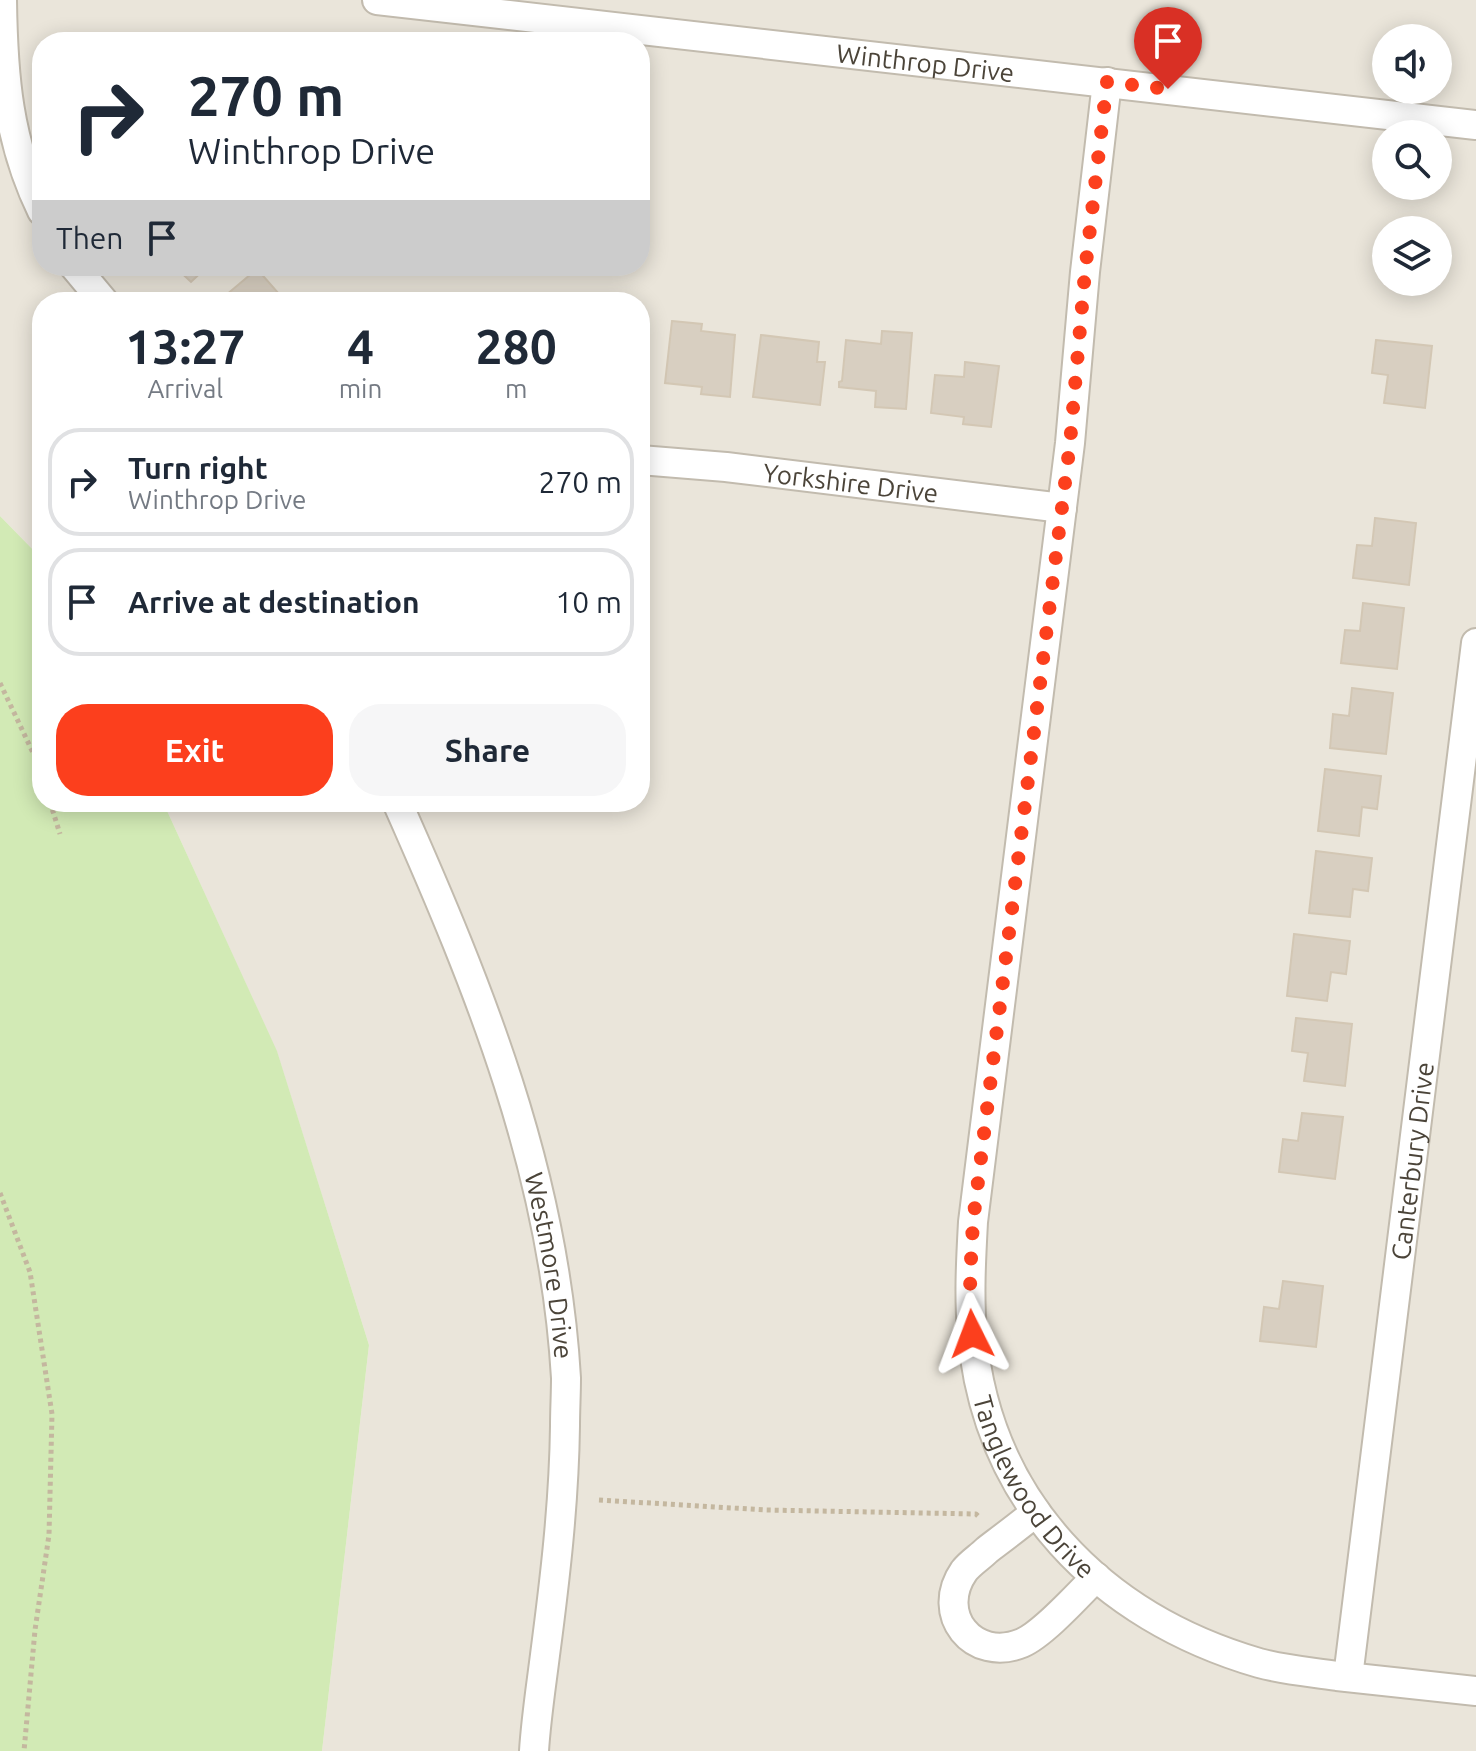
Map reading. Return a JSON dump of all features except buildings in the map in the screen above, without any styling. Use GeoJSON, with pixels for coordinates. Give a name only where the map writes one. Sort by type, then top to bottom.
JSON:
{"type":"FeatureCollection","features":[{"type":"Feature","properties":{"kind":"street"},"geometry":{"type":"LineString","coordinates":[[2,0],[8,98],[16,143],[32,188]]}},
{"type":"Feature","properties":{"kind":"street","name":"Winthrop Drive"},"geometry":{"type":"LineString","coordinates":[[377,0],[1476,125]]}},
{"type":"Feature","properties":{"kind":"street","name":"Tanglewood Drive"},"geometry":{"type":"LineString","coordinates":[[1107,82],[1085,272],[1070,443],[973,1222],[970,1279],[972,1334],[985,1402],[1004,1454],[1036,1512],[1064,1547],[1096,1577],[1153,1619],[1203,1644],[1262,1664],[1476,1691]]}},
{"type":"Feature","properties":{"kind":"street"},"geometry":{"type":"LineString","coordinates":[[82,276],[96,292]]}},
{"type":"Feature","properties":{"kind":"street","name":"Yorkshire Drive"},"geometry":{"type":"LineString","coordinates":[[650,461],[726,467],[1062,508]]}},
{"type":"Feature","properties":{"kind":"street","name":"Canterbury Drive"},"geometry":{"type":"LineString","coordinates":[[1348,1677],[1476,643]]}},
{"type":"Feature","properties":{"kind":"street","name":"Westmore Drive"},"geometry":{"type":"LineString","coordinates":[[401,812],[473,980],[507,1075],[540,1195],[557,1294],[566,1380],[565,1462],[557,1561],[534,1751]]}},
{"type":"Feature","properties":{"kind":"street"},"geometry":{"type":"LineString","coordinates":[[1036,1512],[967,1567],[958,1581],[953,1608],[965,1634],[979,1644],[995,1648],[1024,1642],[1036,1635],[1096,1577]]}},
{"type":"Feature","properties":{"kind":"path"},"geometry":{"type":"LineString","coordinates":[[0,683],[32,751]]}},
{"type":"Feature","properties":{"kind":"path"},"geometry":{"type":"LineString","coordinates":[[53,812],[60,834]]}},
{"type":"Feature","properties":{"kind":"path"},"geometry":{"type":"LineString","coordinates":[[0,1193],[30,1272],[52,1414],[49,1535],[35,1630],[24,1751]]}},
{"type":"Feature","properties":{"kind":"path"},"geometry":{"type":"LineString","coordinates":[[599,1500],[766,1510],[978,1516]]}},
{"type":"Feature","properties":{"kind":"shaded area"},"geometry":{"type":"Polygon","coordinates":[[[0,0],[1476,0],[1476,1751],[322,1751],[369,1345],[277,1052],[168,812],[650,812],[650,292],[32,292],[32,549],[0,516],[0,0]]]}},
{"type":"Feature","properties":{"kind":"green space"},"geometry":{"type":"Polygon","coordinates":[[[0,516],[32,549],[32,812],[168,812],[277,1051],[369,1345],[322,1751],[0,1751],[0,516]]]}},
{"type":"Feature","properties":{"kind":"route"},"geometry":{"type":"LineString","coordinates":[[972,1334],[970,1279],[973,1222],[1070,443],[1085,272],[1107,82],[1168,89]]}}]}
